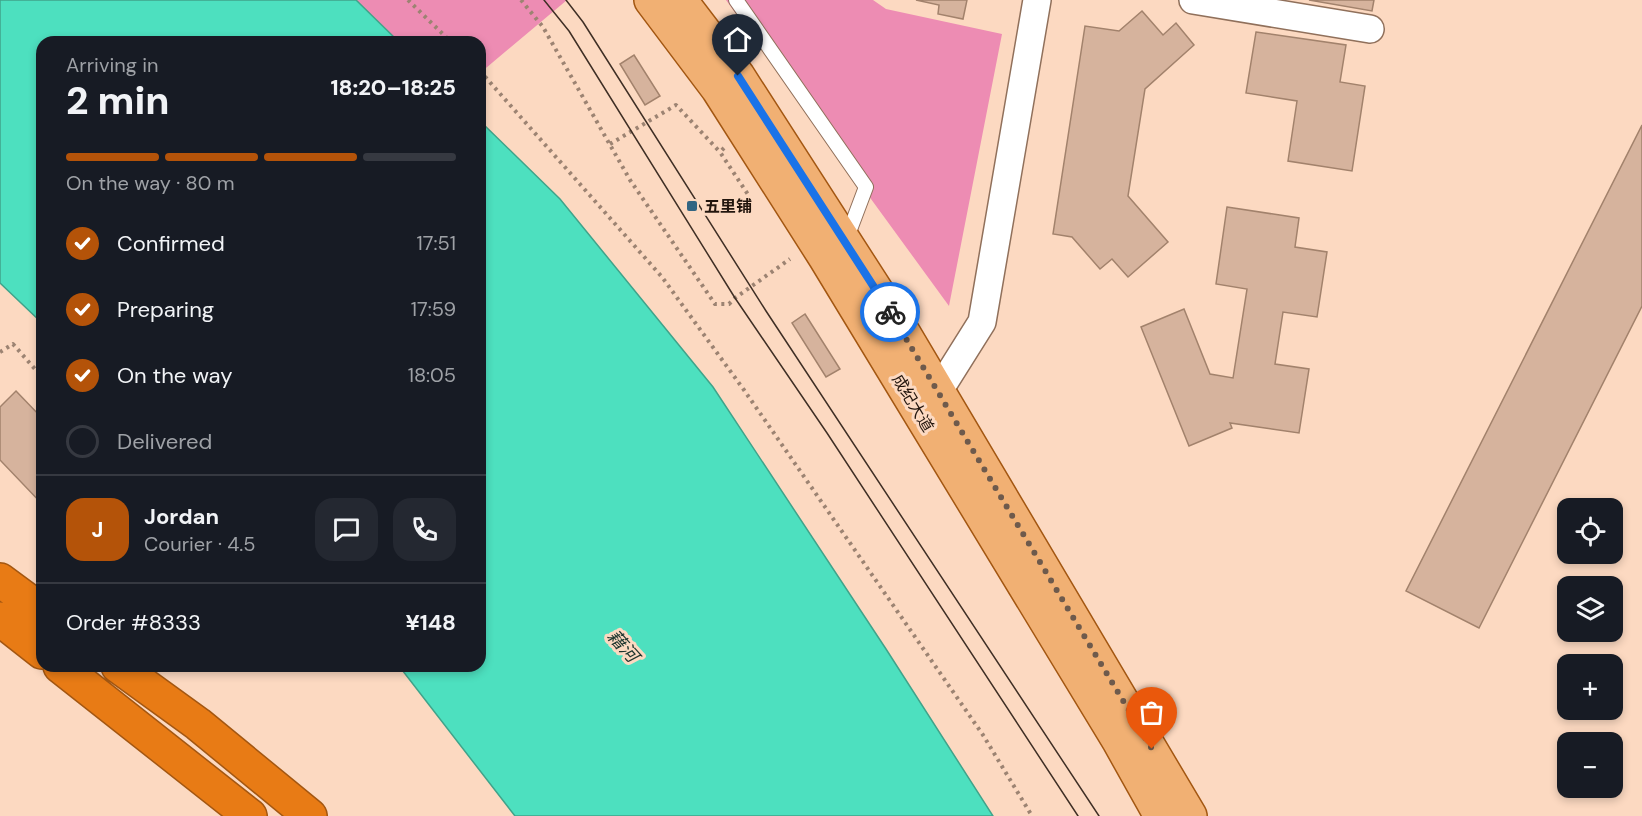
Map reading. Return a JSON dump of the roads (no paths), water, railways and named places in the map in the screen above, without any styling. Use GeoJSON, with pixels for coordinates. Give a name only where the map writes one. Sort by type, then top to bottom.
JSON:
{"type":"FeatureCollection","features":[{"type":"Feature","properties":{"kind":"highway"},"geometry":{"type":"LineString","coordinates":[[0,580],[36,607]]}},
{"type":"Feature","properties":{"kind":"highway"},"geometry":{"type":"LineString","coordinates":[[0,620],[36,647]]}},
{"type":"Feature","properties":{"kind":"highway"},"geometry":{"type":"LineString","coordinates":[[68,672],[250,816]]}},
{"type":"Feature","properties":{"kind":"highway"},"geometry":{"type":"LineString","coordinates":[[126,672],[198,724],[310,816]]}},
{"type":"Feature","properties":{"kind":"main road","name":"成纪大道"},"geometry":{"type":"LineString","coordinates":[[651,0],[718,90],[825,257],[1119,741],[1161,816]]}},
{"type":"Feature","properties":{"kind":"main road","name":"成纪大道"},"geometry":{"type":"LineString","coordinates":[[680,0],[738,76],[846,242],[1143,733],[1190,816]]}},
{"type":"Feature","properties":{"kind":"street"},"geometry":{"type":"LineString","coordinates":[[938,392],[982,322],[1037,0]]}},
{"type":"Feature","properties":{"kind":"street"},"geometry":{"type":"LineString","coordinates":[[1193,0],[1370,30]]}},
{"type":"Feature","properties":{"kind":"lane"},"geometry":{"type":"LineString","coordinates":[[736,0],[866,188],[846,242]]}},
{"type":"Feature","properties":{"kind":"water"},"geometry":{"type":"Polygon","coordinates":[[[0,0],[356,0],[393,36],[36,36],[36,317],[0,283],[0,0]]]}},
{"type":"Feature","properties":{"kind":"water","name":"藉河"},"geometry":{"type":"Polygon","coordinates":[[[486,127],[560,199],[713,387],[993,816],[515,816],[404,672],[486,672],[486,127]]]}},
{"type":"Feature","properties":{"kind":"tram line"},"geometry":{"type":"LineString","coordinates":[[544,0],[569,31],[735,298],[827,433],[1078,816]]}},
{"type":"Feature","properties":{"kind":"tram line"},"geometry":{"type":"LineString","coordinates":[[566,0],[583,22],[766,311],[1099,816]]}},
{"type":"Feature","properties":{"kind":"place","name":"五里铺"},"geometry":{"type":"Point","coordinates":[692,206]}}]}
